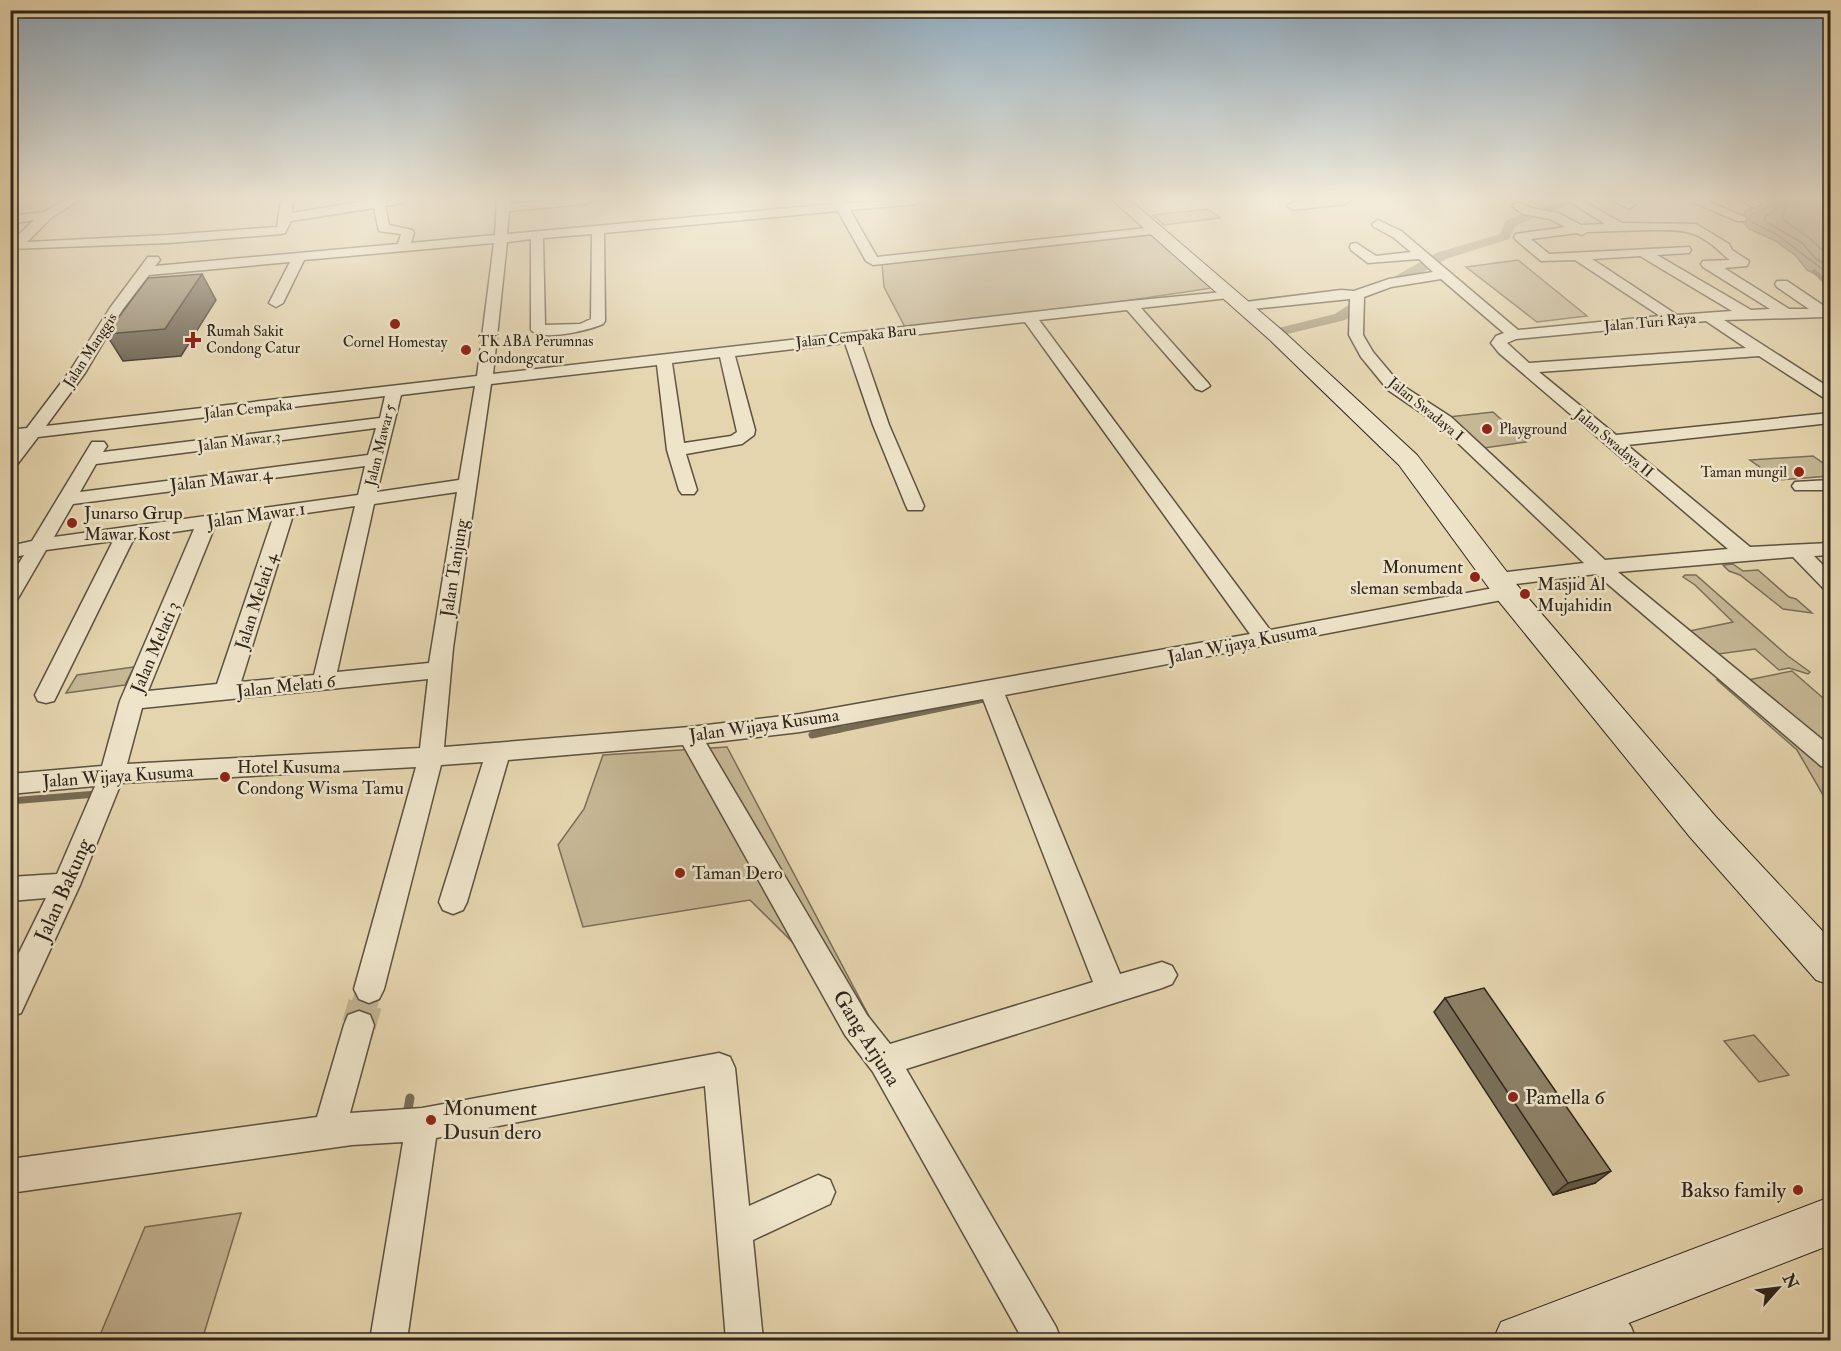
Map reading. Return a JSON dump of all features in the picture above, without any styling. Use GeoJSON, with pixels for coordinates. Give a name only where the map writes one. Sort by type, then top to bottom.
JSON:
{"type":"FeatureCollection","features":[{"type":"Feature","properties":{"kind":"street","name":"Jalan Manggis"},"geometry":{"type":"LineString","coordinates":[[10,462],[77,373],[117,308],[151,263]]}},
{"type":"Feature","properties":{"kind":"street"},"geometry":{"type":"LineString","coordinates":[[146,271],[233,263]]}},
{"type":"Feature","properties":{"kind":"street"},"geometry":{"type":"LineString","coordinates":[[276,303],[296,263]]}},
{"type":"Feature","properties":{"kind":"street","name":"Jalan Tanjung"},"geometry":{"type":"LineString","coordinates":[[369,989],[431,757],[442,648],[466,485],[485,380],[487,336],[497,263]]}},
{"type":"Feature","properties":{"kind":"street"},"geometry":{"type":"LineString","coordinates":[[537,263],[538,330],[582,328],[598,321],[598,263]]}},
{"type":"Feature","properties":{"kind":"street"},"geometry":{"type":"LineString","coordinates":[[1191,263],[1235,300],[1408,460],[1461,534],[1703,827],[1830,967]]}},
{"type":"Feature","properties":{"kind":"street"},"geometry":{"type":"LineString","coordinates":[[1432,263],[1515,335]]}},
{"type":"Feature","properties":{"kind":"street"},"geometry":{"type":"LineString","coordinates":[[1588,263],[1674,319]]}},
{"type":"Feature","properties":{"kind":"street"},"geometry":{"type":"LineString","coordinates":[[1660,263],[1746,313]]}},
{"type":"Feature","properties":{"kind":"street"},"geometry":{"type":"LineString","coordinates":[[1705,263],[1786,313]]}},
{"type":"Feature","properties":{"kind":"street"},"geometry":{"type":"LineString","coordinates":[[1708,265],[1741,263]]}},
{"type":"Feature","properties":{"kind":"street"},"geometry":{"type":"LineString","coordinates":[[1356,295],[1440,270]]}},
{"type":"Feature","properties":{"kind":"street","name":"Jalan Turi Raya"},"geometry":{"type":"LineString","coordinates":[[1515,335],[1746,313],[1825,313],[1782,284]]}},
{"type":"Feature","properties":{"kind":"street","name":"Jalan Cempaka Baru"},"geometry":{"type":"LineString","coordinates":[[485,380],[1130,305],[1356,295]]}},
{"type":"Feature","properties":{"kind":"street","name":"Jalan Swadaya I"},"geometry":{"type":"LineString","coordinates":[[1356,295],[1358,300],[1356,335],[1366,354],[1394,387],[1445,421],[1600,567],[1826,750]]}},
{"type":"Feature","properties":{"kind":"street"},"geometry":{"type":"LineString","coordinates":[[1130,305],[1202,386]]}},
{"type":"Feature","properties":{"kind":"street"},"geometry":{"type":"LineString","coordinates":[[1708,316],[1830,395]]}},
{"type":"Feature","properties":{"kind":"street"},"geometry":{"type":"LineString","coordinates":[[1029,317],[1263,638]]}},
{"type":"Feature","properties":{"kind":"street","name":"Jalan Swadaya II"},"geometry":{"type":"LineString","coordinates":[[1515,335],[1501,339],[1498,343],[1745,554]]}},
{"type":"Feature","properties":{"kind":"street"},"geometry":{"type":"LineString","coordinates":[[851,337],[881,425],[915,506]]}},
{"type":"Feature","properties":{"kind":"street"},"geometry":{"type":"LineString","coordinates":[[676,450],[736,440],[745,435],[746,430],[726,351]]}},
{"type":"Feature","properties":{"kind":"street"},"geometry":{"type":"LineString","coordinates":[[1526,368],[1762,351]]}},
{"type":"Feature","properties":{"kind":"street"},"geometry":{"type":"LineString","coordinates":[[664,359],[676,450],[688,490]]}},
{"type":"Feature","properties":{"kind":"street","name":"Jalan Cempaka"},"geometry":{"type":"LineString","coordinates":[[10,435],[485,380]]}},
{"type":"Feature","properties":{"kind":"street","name":"Jalan Mawar 5"},"geometry":{"type":"LineString","coordinates":[[324,682],[375,459],[394,391]]}},
{"type":"Feature","properties":{"kind":"street"},"geometry":{"type":"LineString","coordinates":[[1611,441],[1830,418]]}},
{"type":"Feature","properties":{"kind":"street","name":"Jalan Mawar 3"},"geometry":{"type":"LineString","coordinates":[[91,459],[387,422]]}},
{"type":"Feature","properties":{"kind":"street"},"geometry":{"type":"LineString","coordinates":[[10,595],[68,499],[110,423]]}},
{"type":"Feature","properties":{"kind":"street","name":"Jalan Mawar 4"},"geometry":{"type":"LineString","coordinates":[[68,499],[375,459]]}},
{"type":"Feature","properties":{"kind":"street","name":"Jalan Mawar 1"},"geometry":{"type":"LineString","coordinates":[[10,552],[40,545],[466,485]]}},
{"type":"Feature","properties":{"kind":"street"},"geometry":{"type":"LineString","coordinates":[[1801,486],[1830,485]]}},
{"type":"Feature","properties":{"kind":"street","name":"Jalan Melati 4"},"geometry":{"type":"LineString","coordinates":[[226,692],[285,511]]}},
{"type":"Feature","properties":{"kind":"street","name":"Jalan Melati 3"},"geometry":{"type":"LineString","coordinates":[[112,775],[132,701],[207,522]]}},
{"type":"Feature","properties":{"kind":"street"},"geometry":{"type":"LineString","coordinates":[[46,695],[127,533]]}},
{"type":"Feature","properties":{"kind":"street","name":"Jalan Wijaya Kusuma"},"geometry":{"type":"LineString","coordinates":[[10,784],[112,775],[431,757],[690,736],[800,723],[1263,638],[1600,567],[1830,549]]}},
{"type":"Feature","properties":{"kind":"street"},"geometry":{"type":"LineString","coordinates":[[1799,552],[1830,583]]}},
{"type":"Feature","properties":{"kind":"street","name":"Jalan Melati 6"},"geometry":{"type":"LineString","coordinates":[[132,701],[441,670]]}},
{"type":"Feature","properties":{"kind":"street"},"geometry":{"type":"LineString","coordinates":[[991,689],[1112,992]]}},
{"type":"Feature","properties":{"kind":"street","name":"Gang Arjuna"},"geometry":{"type":"LineString","coordinates":[[690,736],[856,1024],[884,1061],[1042,1341]]}},
{"type":"Feature","properties":{"kind":"street"},"geometry":{"type":"LineString","coordinates":[[453,902],[499,750]]}},
{"type":"Feature","properties":{"kind":"street","name":"Jalan Bakung"},"geometry":{"type":"LineString","coordinates":[[10,1003],[17,974],[66,885],[112,775]]}},
{"type":"Feature","properties":{"kind":"street"},"geometry":{"type":"LineString","coordinates":[[10,889],[66,885]]}},
{"type":"Feature","properties":{"kind":"street"},"geometry":{"type":"LineString","coordinates":[[884,1061],[1162,975]]}},
{"type":"Feature","properties":{"kind":"street"},"geometry":{"type":"LineString","coordinates":[[329,1132],[359,1024]]}},
{"type":"Feature","properties":{"kind":"street"},"geometry":{"type":"LineString","coordinates":[[10,1176],[329,1132],[422,1124],[719,1068],[745,1341]]}},
{"type":"Feature","properties":{"kind":"street"},"geometry":{"type":"LineString","coordinates":[[389,1341],[422,1124]]}},
{"type":"Feature","properties":{"kind":"street"},"geometry":{"type":"LineString","coordinates":[[734,1231],[818,1192]]}},
{"type":"Feature","properties":{"kind":"street"},"geometry":{"type":"LineString","coordinates":[[1519,1341],[1609,1325],[1830,1221]]}},
{"type":"Feature","properties":{"kind":"shaded area"},"geometry":{"type":"Polygon","coordinates":[[[1187,263],[1212,288],[1031,315],[906,329],[884,287],[882,264],[1187,263]]]}},
{"type":"Feature","properties":{"kind":"shaded area"},"geometry":{"type":"Polygon","coordinates":[[[1495,263],[1522,263],[1587,316],[1537,322],[1466,267],[1495,263]]]}},
{"type":"Feature","properties":{"kind":"shaded area","name":"Playground"},"geometry":{"type":"Polygon","coordinates":[[[1493,412],[1526,442],[1484,448],[1448,417],[1493,412]]]}},
{"type":"Feature","properties":{"kind":"shaded area","name":"Taman mungil"},"geometry":{"type":"Polygon","coordinates":[[[1813,456],[1830,468],[1830,476],[1778,480],[1750,460],[1813,456]]]}},
{"type":"Feature","properties":{"kind":"shaded area"},"geometry":{"type":"Polygon","coordinates":[[[1733,564],[1743,571],[1758,570],[1789,597],[1796,599],[1812,613],[1783,609],[1740,575],[1729,571],[1723,565],[1733,564]]]}},
{"type":"Feature","properties":{"kind":"shaded area"},"geometry":{"type":"Polygon","coordinates":[[[1696,575],[1788,656],[1810,672],[1808,674],[1789,668],[1779,670],[1755,649],[1711,655],[1685,632],[1733,622],[1695,585],[1683,577],[1696,575]]]}},
{"type":"Feature","properties":{"kind":"shaded area"},"geometry":{"type":"Polygon","coordinates":[[[134,667],[125,685],[66,693],[77,675],[134,667]]]}},
{"type":"Feature","properties":{"kind":"shaded area"},"geometry":{"type":"Polygon","coordinates":[[[1792,671],[1830,704],[1830,757],[1743,681],[1792,671]]]}},
{"type":"Feature","properties":{"kind":"shaded area"},"geometry":{"type":"Polygon","coordinates":[[[1732,677],[1830,761],[1830,807],[1797,750],[1717,680],[1732,677]]]}},
{"type":"Feature","properties":{"kind":"shaded area","name":"Taman Dero"},"geometry":{"type":"Polygon","coordinates":[[[727,747],[871,1020],[750,900],[583,927],[558,845],[584,809],[603,755],[727,747]]]}},
{"type":"Feature","properties":{"kind":"shaded area"},"geometry":{"type":"Polygon","coordinates":[[[1754,1035],[1789,1075],[1759,1082],[1724,1041],[1754,1035]]]}},
{"type":"Feature","properties":{"kind":"shaded area"},"geometry":{"type":"Polygon","coordinates":[[[241,1213],[202,1340],[98,1340],[145,1227],[241,1213]]]}},
{"type":"Feature","properties":{"kind":"water"},"geometry":{"type":"Polygon","coordinates":[[[1801,263],[1830,263],[1830,282],[1807,270],[1801,263]]]}},
{"type":"Feature","properties":{"kind":"building"},"geometry":{"type":"Polygon","coordinates":[[[202,274],[165,329],[106,334],[148,278],[202,274]]]}},
{"type":"Feature","properties":{"kind":"building"},"geometry":{"type":"Polygon","coordinates":[[[1484,988],[1611,1171],[1568,1183],[1445,998],[1484,988]]]}},
{"type":"Feature","properties":{"kind":"waterway"},"geometry":{"type":"LineString","coordinates":[[1271,334],[1340,317],[1357,306],[1358,295],[1397,281],[1429,263]]}},
{"type":"Feature","properties":{"kind":"waterway"},"geometry":{"type":"LineString","coordinates":[[1814,271],[1830,287]]}},
{"type":"Feature","properties":{"kind":"waterway"},"geometry":{"type":"LineString","coordinates":[[833,731],[991,698]]}},
{"type":"Feature","properties":{"kind":"waterway"},"geometry":{"type":"LineString","coordinates":[[812,735],[840,729]]}},
{"type":"Feature","properties":{"kind":"waterway"},"geometry":{"type":"LineString","coordinates":[[10,801],[97,794]]}},
{"type":"Feature","properties":{"kind":"waterway"},"geometry":{"type":"LineString","coordinates":[[407,1115],[410,1098]]}},
{"type":"Feature","properties":{"kind":"tunnel"},"geometry":{"type":"LineString","coordinates":[[364,1006],[369,989]]}},
{"type":"Feature","properties":{"kind":"tunnel"},"geometry":{"type":"LineString","coordinates":[[359,1025],[365,1004]]}},
{"type":"Feature","properties":{"kind":"place","name":"Cornel Homestay"},"geometry":{"type":"Point","coordinates":[395,324]}},
{"type":"Feature","properties":{"kind":"place","name":"Rumah Sakit Condong Catur"},"geometry":{"type":"Point","coordinates":[193,340]}},
{"type":"Feature","properties":{"kind":"place","name":"TK ABA Perumnas Condongcatur"},"geometry":{"type":"Point","coordinates":[466,350]}},
{"type":"Feature","properties":{"kind":"place","name":"Playground"},"geometry":{"type":"Point","coordinates":[1487,429]}},
{"type":"Feature","properties":{"kind":"place","name":"Taman mungil"},"geometry":{"type":"Point","coordinates":[1799,472]}},
{"type":"Feature","properties":{"kind":"place","name":"Junarso Grup Mawar Kost"},"geometry":{"type":"Point","coordinates":[72,523]}},
{"type":"Feature","properties":{"kind":"place","name":"Monument sleman sembada"},"geometry":{"type":"Point","coordinates":[1475,577]}},
{"type":"Feature","properties":{"kind":"place","name":"Masjid Al Mujahidin"},"geometry":{"type":"Point","coordinates":[1525,594]}},
{"type":"Feature","properties":{"kind":"place","name":"Hotel Kusuma Condong Wisma Tamu"},"geometry":{"type":"Point","coordinates":[225,777]}},
{"type":"Feature","properties":{"kind":"place","name":"Taman Dero"},"geometry":{"type":"Point","coordinates":[680,873]}},
{"type":"Feature","properties":{"kind":"place","name":"Pamella 6"},"geometry":{"type":"Point","coordinates":[1513,1097]}},
{"type":"Feature","properties":{"kind":"place","name":"Monument Dusun dero"},"geometry":{"type":"Point","coordinates":[431,1120]}},
{"type":"Feature","properties":{"kind":"place","name":"Bakso family"},"geometry":{"type":"Point","coordinates":[1798,1190]}}]}
